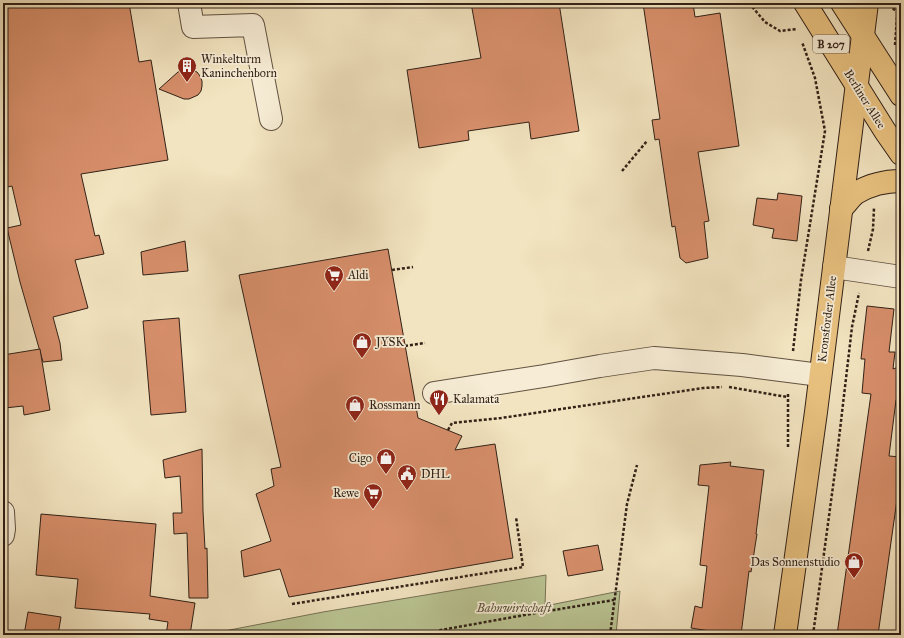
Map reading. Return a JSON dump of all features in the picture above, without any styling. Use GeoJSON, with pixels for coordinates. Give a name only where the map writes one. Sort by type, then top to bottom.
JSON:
{"type":"FeatureCollection","features":[{"type":"Feature","properties":{"kind":"main road","name":"Berliner Allee"},"geometry":{"type":"LineString","coordinates":[[805,3],[901,154]]}},
{"type":"Feature","properties":{"kind":"main road","name":"B 207"},"geometry":{"type":"LineString","coordinates":[[842,3],[901,95]]}},
{"type":"Feature","properties":{"kind":"main road","name":"Kronsforder Allee"},"geometry":{"type":"LineString","coordinates":[[785,635],[820,376],[867,3]]}},
{"type":"Feature","properties":{"kind":"main road"},"geometry":{"type":"LineString","coordinates":[[841,210],[856,194],[874,184],[887,181],[901,181]]}},
{"type":"Feature","properties":{"kind":"street"},"geometry":{"type":"LineString","coordinates":[[189,3],[193,27],[254,25],[272,119]]}},
{"type":"Feature","properties":{"kind":"street"},"geometry":{"type":"LineString","coordinates":[[834,267],[901,277]]}},
{"type":"Feature","properties":{"kind":"street"},"geometry":{"type":"LineString","coordinates":[[434,393],[654,358],[729,363],[820,376]]}},
{"type":"Feature","properties":{"kind":"street"},"geometry":{"type":"LineString","coordinates":[[3,512],[3,535]]}},
{"type":"Feature","properties":{"kind":"path"},"geometry":{"type":"LineString","coordinates":[[749,3],[765,22],[780,31],[797,28],[815,78],[825,131],[801,280],[787,397],[788,453]]}},
{"type":"Feature","properties":{"kind":"path"},"geometry":{"type":"LineString","coordinates":[[886,3],[898,12]]}},
{"type":"Feature","properties":{"kind":"path"},"geometry":{"type":"LineString","coordinates":[[895,43],[898,3]]}},
{"type":"Feature","properties":{"kind":"path"},"geometry":{"type":"LineString","coordinates":[[622,170],[647,141]]}},
{"type":"Feature","properties":{"kind":"path"},"geometry":{"type":"LineString","coordinates":[[813,635],[852,326],[873,229],[874,184]]}},
{"type":"Feature","properties":{"kind":"path"},"geometry":{"type":"LineString","coordinates":[[392,270],[413,267]]}},
{"type":"Feature","properties":{"kind":"path"},"geometry":{"type":"LineString","coordinates":[[405,346],[425,343]]}},
{"type":"Feature","properties":{"kind":"path"},"geometry":{"type":"LineString","coordinates":[[448,430],[452,423],[501,418],[703,388],[724,386],[787,397]]}},
{"type":"Feature","properties":{"kind":"path"},"geometry":{"type":"LineString","coordinates":[[610,635],[627,504],[637,465]]}},
{"type":"Feature","properties":{"kind":"path"},"geometry":{"type":"LineString","coordinates":[[292,604],[523,567],[516,517]]}},
{"type":"Feature","properties":{"kind":"path"},"geometry":{"type":"LineString","coordinates":[[425,635],[441,630],[614,600]]}},
{"type":"Feature","properties":{"kind":"green space","name":"Bahnwirtschaft"},"geometry":{"type":"Polygon","coordinates":[[[546,575],[545,606],[620,591],[616,635],[214,635],[214,633],[323,612],[546,575]]]}},
{"type":"Feature","properties":{"kind":"building"},"geometry":{"type":"Polygon","coordinates":[[[3,3],[129,3],[139,62],[151,60],[168,160],[81,174],[95,236],[99,235],[104,254],[75,260],[88,308],[53,317],[60,343],[62,360],[43,362],[20,282],[7,228],[21,225],[12,186],[3,188],[3,3]]]}},
{"type":"Feature","properties":{"kind":"building"},"geometry":{"type":"Polygon","coordinates":[[[471,3],[559,3],[579,131],[531,139],[529,122],[468,131],[469,140],[419,148],[407,70],[481,58],[471,3]]]}},
{"type":"Feature","properties":{"kind":"building"},"geometry":{"type":"Polygon","coordinates":[[[643,3],[693,3],[695,17],[720,13],[739,146],[698,152],[709,221],[704,222],[708,258],[686,263],[680,258],[675,226],[672,227],[659,139],[655,140],[652,120],[660,119],[643,3]]]}},
{"type":"Feature","properties":{"kind":"building","name":"Winkelturm Kaninchenborn"},"geometry":{"type":"Polygon","coordinates":[[[188,69],[197,72],[202,81],[201,91],[198,95],[189,99],[184,99],[159,89],[178,72],[188,69]]]}},
{"type":"Feature","properties":{"kind":"building"},"geometry":{"type":"Polygon","coordinates":[[[778,193],[802,196],[797,241],[772,238],[774,229],[753,225],[757,198],[777,200],[778,193]]]}},
{"type":"Feature","properties":{"kind":"building"},"geometry":{"type":"Polygon","coordinates":[[[185,241],[188,271],[143,275],[141,252],[185,241]]]}},
{"type":"Feature","properties":{"kind":"building"},"geometry":{"type":"Polygon","coordinates":[[[388,249],[418,418],[462,436],[455,450],[495,444],[513,558],[289,597],[280,569],[244,577],[241,551],[271,541],[256,494],[274,486],[271,469],[281,467],[239,275],[388,249]]]}},
{"type":"Feature","properties":{"kind":"building"},"geometry":{"type":"Polygon","coordinates":[[[867,306],[894,309],[889,352],[895,352],[893,369],[901,366],[901,401],[896,400],[889,456],[901,457],[901,471],[878,635],[837,635],[871,394],[862,393],[865,359],[861,359],[867,306]]]}},
{"type":"Feature","properties":{"kind":"building"},"geometry":{"type":"Polygon","coordinates":[[[179,318],[186,412],[151,415],[143,321],[179,318]]]}},
{"type":"Feature","properties":{"kind":"building"},"geometry":{"type":"Polygon","coordinates":[[[40,349],[50,410],[24,415],[23,406],[5,408],[3,394],[3,355],[40,349]]]}},
{"type":"Feature","properties":{"kind":"building"},"geometry":{"type":"Polygon","coordinates":[[[202,449],[203,511],[205,549],[207,548],[208,598],[189,598],[187,533],[174,534],[173,513],[182,513],[180,476],[165,478],[163,460],[202,449]]]}},
{"type":"Feature","properties":{"kind":"building"},"geometry":{"type":"Polygon","coordinates":[[[731,462],[730,466],[764,470],[757,534],[751,572],[749,571],[741,635],[715,635],[716,632],[691,628],[695,606],[702,608],[707,566],[700,565],[709,486],[698,485],[700,465],[731,462]]]}},
{"type":"Feature","properties":{"kind":"building"},"geometry":{"type":"Polygon","coordinates":[[[41,514],[156,524],[150,596],[195,603],[190,635],[166,635],[168,622],[149,619],[150,614],[75,608],[78,579],[36,575],[41,514]]]}},
{"type":"Feature","properties":{"kind":"building"},"geometry":{"type":"Polygon","coordinates":[[[598,545],[603,570],[568,576],[563,551],[598,545]]]}},
{"type":"Feature","properties":{"kind":"building"},"geometry":{"type":"Polygon","coordinates":[[[28,612],[61,617],[58,635],[24,635],[28,612]]]}},
{"type":"Feature","properties":{"kind":"place","name":"Winkelturm Kaninchenborn"},"geometry":{"type":"Point","coordinates":[187,83]}},
{"type":"Feature","properties":{"kind":"place","name":"Aldi"},"geometry":{"type":"Point","coordinates":[334,292]}},
{"type":"Feature","properties":{"kind":"place","name":"JYSK"},"geometry":{"type":"Point","coordinates":[362,359]}},
{"type":"Feature","properties":{"kind":"place","name":"Kalamata"},"geometry":{"type":"Point","coordinates":[439,416]}},
{"type":"Feature","properties":{"kind":"place","name":"Rossmann"},"geometry":{"type":"Point","coordinates":[355,422]}},
{"type":"Feature","properties":{"kind":"place","name":"Cigo"},"geometry":{"type":"Point","coordinates":[386,475]}},
{"type":"Feature","properties":{"kind":"place","name":"DHL"},"geometry":{"type":"Point","coordinates":[407,491]}},
{"type":"Feature","properties":{"kind":"place","name":"Rewe"},"geometry":{"type":"Point","coordinates":[373,510]}},
{"type":"Feature","properties":{"kind":"place","name":"Das Sonnenstudio"},"geometry":{"type":"Point","coordinates":[854,579]}}]}
